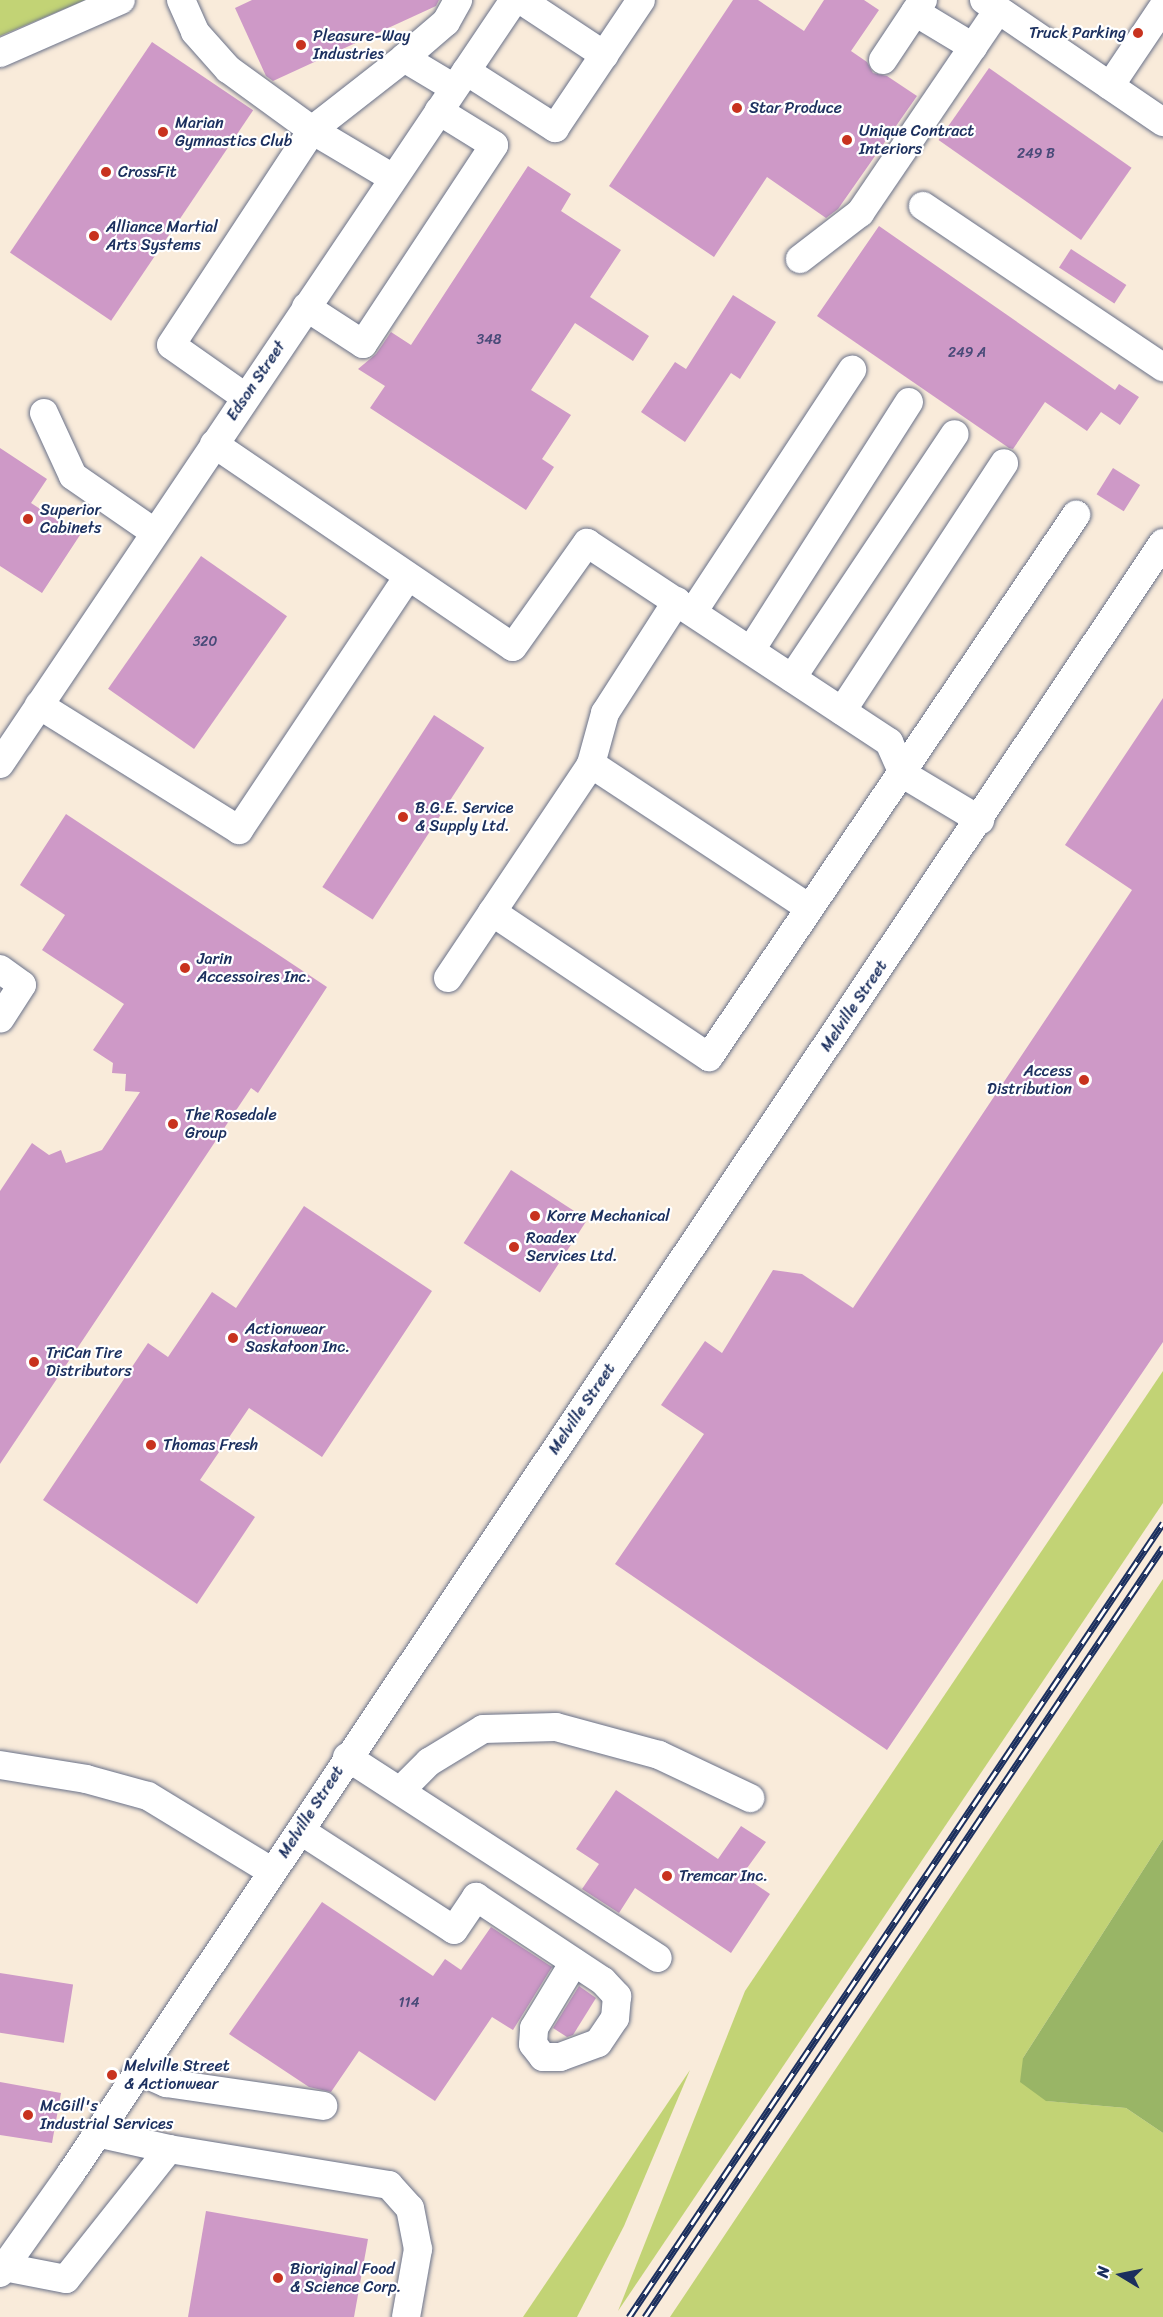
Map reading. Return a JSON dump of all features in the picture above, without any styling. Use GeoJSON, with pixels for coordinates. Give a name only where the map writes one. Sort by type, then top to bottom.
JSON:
{"type":"FeatureCollection","features":[{"type":"Feature","properties":{"kind":"street"},"geometry":{"type":"LineString","coordinates":[[0,53],[121,0]]}},
{"type":"Feature","properties":{"kind":"street"},"geometry":{"type":"LineString","coordinates":[[181,0],[195,32],[228,69],[312,130],[393,178]]}},
{"type":"Feature","properties":{"kind":"street"},"geometry":{"type":"LineString","coordinates":[[245,398],[171,345],[312,130],[446,22],[458,0]]}},
{"type":"Feature","properties":{"kind":"street","name":"Edson Street"},"geometry":{"type":"LineString","coordinates":[[0,765],[154,532],[514,0]]}},
{"type":"Feature","properties":{"kind":"street"},"geometry":{"type":"LineString","coordinates":[[521,0],[604,55]]}},
{"type":"Feature","properties":{"kind":"street"},"geometry":{"type":"LineString","coordinates":[[404,58],[453,90],[555,128],[641,0]]}},
{"type":"Feature","properties":{"kind":"street"},"geometry":{"type":"LineString","coordinates":[[800,259],[860,213],[973,47],[991,5],[1163,122]]}},
{"type":"Feature","properties":{"kind":"street"},"geometry":{"type":"LineString","coordinates":[[883,60],[919,6],[973,47]]}},
{"type":"Feature","properties":{"kind":"street"},"geometry":{"type":"LineString","coordinates":[[1110,86],[1163,7]]}},
{"type":"Feature","properties":{"kind":"street"},"geometry":{"type":"LineString","coordinates":[[306,307],[363,344],[494,145],[453,90]]}},
{"type":"Feature","properties":{"kind":"street"},"geometry":{"type":"LineString","coordinates":[[923,206],[1163,367]]}},
{"type":"Feature","properties":{"kind":"street"},"geometry":{"type":"LineString","coordinates":[[448,978],[591,764],[605,713],[685,607],[852,370]]}},
{"type":"Feature","properties":{"kind":"street"},"geometry":{"type":"LineString","coordinates":[[751,650],[909,402]]}},
{"type":"Feature","properties":{"kind":"street"},"geometry":{"type":"LineString","coordinates":[[44,413],[73,476],[154,532]]}},
{"type":"Feature","properties":{"kind":"street"},"geometry":{"type":"LineString","coordinates":[[792,678],[955,434]]}},
{"type":"Feature","properties":{"kind":"street"},"geometry":{"type":"LineString","coordinates":[[214,444],[513,647],[587,543],[889,742],[903,774],[980,820]]}},
{"type":"Feature","properties":{"kind":"street"},"geometry":{"type":"LineString","coordinates":[[842,711],[1004,463]]}},
{"type":"Feature","properties":{"kind":"street"},"geometry":{"type":"LineString","coordinates":[[492,912],[709,1057],[903,774],[1076,515]]}},
{"type":"Feature","properties":{"kind":"street","name":"Melville Street"},"geometry":{"type":"LineString","coordinates":[[2,2270],[139,2071],[271,1871],[301,1831],[347,1757],[980,820],[1163,543]]}},
{"type":"Feature","properties":{"kind":"street"},"geometry":{"type":"LineString","coordinates":[[39,705],[239,830],[408,577]]}},
{"type":"Feature","properties":{"kind":"street"},"geometry":{"type":"LineString","coordinates":[[591,764],[809,908]]}},
{"type":"Feature","properties":{"kind":"street"},"geometry":{"type":"LineString","coordinates":[[0,969],[22,985],[0,1019]]}},
{"type":"Feature","properties":{"kind":"street"},"geometry":{"type":"LineString","coordinates":[[401,1790],[429,1762],[483,1729],[556,1727],[659,1755],[750,1798]]}},
{"type":"Feature","properties":{"kind":"street"},"geometry":{"type":"LineString","coordinates":[[347,1757],[658,1958]]}},
{"type":"Feature","properties":{"kind":"street"},"geometry":{"type":"LineString","coordinates":[[0,1765],[86,1779],[148,1796],[271,1871]]}},
{"type":"Feature","properties":{"kind":"street"},"geometry":{"type":"LineString","coordinates":[[301,1831],[454,1930],[476,1897],[574,1962]]}},
{"type":"Feature","properties":{"kind":"street"},"geometry":{"type":"LineString","coordinates":[[139,2071],[166,2083],[323,2106]]}},
{"type":"Feature","properties":{"kind":"street"},"geometry":{"type":"LineString","coordinates":[[97,2133],[169,2149],[389,2185],[410,2208],[418,2248],[406,2317]]}},
{"type":"Feature","properties":{"kind":"street"},"geometry":{"type":"LineString","coordinates":[[2,2270],[66,2278],[169,2149]]}},
{"type":"Feature","properties":{"kind":"green space"},"geometry":{"type":"Polygon","coordinates":[[[0,0],[85,0],[0,36],[0,0]]]}},
{"type":"Feature","properties":{"kind":"green space"},"geometry":{"type":"Polygon","coordinates":[[[1163,1371],[1163,1503],[618,2311],[745,1991],[1163,1371]]]}},
{"type":"Feature","properties":{"kind":"green space"},"geometry":{"type":"Polygon","coordinates":[[[1163,1579],[1163,1839],[1023,2058],[1047,2101],[1126,2108],[1163,2133],[1163,2317],[670,2317],[1163,1579]]]}},
{"type":"Feature","properties":{"kind":"green space"},"geometry":{"type":"Polygon","coordinates":[[[1163,1839],[1163,2133],[1126,2108],[1046,2101],[1020,2082],[1023,2058],[1163,1839]]]}},
{"type":"Feature","properties":{"kind":"green space"},"geometry":{"type":"Polygon","coordinates":[[[690,2070],[624,2226],[577,2317],[523,2317],[690,2070]]]}},
{"type":"Feature","properties":{"kind":"building","name":"Pleasure-Way Industries"},"geometry":{"type":"Polygon","coordinates":[[[252,0],[439,0],[436,6],[273,81],[266,76],[235,8],[252,0]]]}},
{"type":"Feature","properties":{"kind":"building","name":"Star Produce"},"geometry":{"type":"Polygon","coordinates":[[[733,0],[758,0],[804,31],[824,0],[864,0],[879,10],[851,51],[867,62],[873,73],[887,76],[917,96],[838,209],[826,218],[767,177],[714,257],[609,186],[733,0]]]}},
{"type":"Feature","properties":{"kind":"building"},"geometry":{"type":"Polygon","coordinates":[[[152,42],[253,110],[111,321],[10,253],[152,42]]]}},
{"type":"Feature","properties":{"kind":"building"},"geometry":{"type":"Polygon","coordinates":[[[989,68],[1132,168],[1081,240],[939,140],[989,68]]]}},
{"type":"Feature","properties":{"kind":"building"},"geometry":{"type":"Polygon","coordinates":[[[528,166],[571,194],[561,211],[621,250],[590,297],[649,336],[633,361],[575,323],[531,390],[571,415],[542,459],[554,467],[526,510],[370,408],[385,386],[358,369],[376,354],[391,332],[411,345],[528,166]]]}},
{"type":"Feature","properties":{"kind":"building"},"geometry":{"type":"Polygon","coordinates":[[[879,226],[1115,390],[1119,384],[1139,397],[1120,425],[1101,412],[1087,431],[1045,402],[1013,449],[1009,448],[817,316],[879,226]]]}},
{"type":"Feature","properties":{"kind":"building"},"geometry":{"type":"Polygon","coordinates":[[[1071,249],[1126,285],[1114,303],[1059,267],[1071,249]]]}},
{"type":"Feature","properties":{"kind":"building"},"geometry":{"type":"Polygon","coordinates":[[[733,295],[776,322],[740,379],[731,373],[685,442],[641,412],[675,362],[686,369],[733,295]]]}},
{"type":"Feature","properties":{"kind":"building","name":"Superior Cabinets"},"geometry":{"type":"Polygon","coordinates":[[[0,448],[47,479],[31,503],[80,535],[42,593],[0,566],[0,448]]]}},
{"type":"Feature","properties":{"kind":"building"},"geometry":{"type":"Polygon","coordinates":[[[1113,468],[1140,485],[1124,511],[1097,494],[1113,468]]]}},
{"type":"Feature","properties":{"kind":"building"},"geometry":{"type":"Polygon","coordinates":[[[201,556],[287,616],[194,749],[108,689],[201,556]]]}},
{"type":"Feature","properties":{"kind":"building"},"geometry":{"type":"Polygon","coordinates":[[[1163,698],[1163,1342],[887,1750],[615,1564],[704,1434],[661,1405],[705,1341],[722,1353],[773,1270],[802,1274],[853,1308],[1132,890],[1065,845],[1163,698]]]}},
{"type":"Feature","properties":{"kind":"building","name":"B.G.E. Service & Supply Ltd."},"geometry":{"type":"Polygon","coordinates":[[[434,715],[484,748],[373,920],[322,887],[434,715]]]}},
{"type":"Feature","properties":{"kind":"building"},"geometry":{"type":"Polygon","coordinates":[[[66,814],[327,987],[258,1093],[251,1088],[0,1464],[0,1191],[32,1143],[49,1155],[61,1150],[66,1163],[102,1150],[140,1092],[125,1091],[126,1074],[112,1073],[113,1063],[93,1050],[124,1004],[42,950],[65,915],[20,885],[66,814]]]}},
{"type":"Feature","properties":{"kind":"building"},"geometry":{"type":"Polygon","coordinates":[[[511,1170],[587,1220],[540,1293],[464,1243],[511,1170]]]}},
{"type":"Feature","properties":{"kind":"building"},"geometry":{"type":"Polygon","coordinates":[[[304,1206],[432,1291],[322,1457],[249,1408],[200,1480],[255,1517],[197,1604],[43,1500],[148,1343],[168,1357],[212,1292],[236,1308],[304,1206]]]}},
{"type":"Feature","properties":{"kind":"building","name":"Tremcar Inc."},"geometry":{"type":"Polygon","coordinates":[[[616,1790],[718,1859],[741,1826],[766,1842],[742,1875],[770,1894],[731,1953],[635,1888],[619,1913],[582,1889],[599,1864],[576,1849],[616,1790]]]}},
{"type":"Feature","properties":{"kind":"building"},"geometry":{"type":"Polygon","coordinates":[[[322,1902],[433,1976],[445,1959],[461,1970],[491,1927],[552,1967],[513,2030],[492,2017],[435,2101],[359,2051],[331,2092],[309,2087],[229,2034],[322,1902]]]}},
{"type":"Feature","properties":{"kind":"building"},"geometry":{"type":"Polygon","coordinates":[[[0,1973],[73,1985],[64,2043],[0,2033],[0,1973]]]}},
{"type":"Feature","properties":{"kind":"building"},"geometry":{"type":"Polygon","coordinates":[[[579,1986],[596,1998],[573,2035],[567,2037],[553,2028],[579,1986]]]}},
{"type":"Feature","properties":{"kind":"building","name":"McGill's Industrial Services"},"geometry":{"type":"Polygon","coordinates":[[[0,2082],[61,2093],[52,2143],[0,2135],[0,2082]]]}},
{"type":"Feature","properties":{"kind":"building","name":"Bioriginal Food & Science Corp."},"geometry":{"type":"Polygon","coordinates":[[[206,2211],[368,2239],[354,2317],[188,2317],[206,2211]]]}},
{"type":"Feature","properties":{"kind":"railway"},"geometry":{"type":"LineString","coordinates":[[629,2317],[1163,1523]]}},
{"type":"Feature","properties":{"kind":"railway"},"geometry":{"type":"LineString","coordinates":[[645,2317],[1163,1547]]}},
{"type":"Feature","properties":{"kind":"place","name":"Truck Parking"},"geometry":{"type":"Point","coordinates":[1138,33]}},
{"type":"Feature","properties":{"kind":"place","name":"Pleasure-Way Industries"},"geometry":{"type":"Point","coordinates":[301,45]}},
{"type":"Feature","properties":{"kind":"place","name":"Star Produce"},"geometry":{"type":"Point","coordinates":[737,108]}},
{"type":"Feature","properties":{"kind":"place","name":"Marian Gymnastics Club"},"geometry":{"type":"Point","coordinates":[163,132]}},
{"type":"Feature","properties":{"kind":"place","name":"Unique Contract Interiors"},"geometry":{"type":"Point","coordinates":[847,140]}},
{"type":"Feature","properties":{"kind":"place","name":"CrossFit"},"geometry":{"type":"Point","coordinates":[106,172]}},
{"type":"Feature","properties":{"kind":"place","name":"Alliance Martial Arts Systems"},"geometry":{"type":"Point","coordinates":[94,236]}},
{"type":"Feature","properties":{"kind":"place","name":"Superior Cabinets"},"geometry":{"type":"Point","coordinates":[28,519]}},
{"type":"Feature","properties":{"kind":"place","name":"B.G.E. Service & Supply Ltd."},"geometry":{"type":"Point","coordinates":[403,817]}},
{"type":"Feature","properties":{"kind":"place","name":"Jarin Accessoires Inc."},"geometry":{"type":"Point","coordinates":[185,968]}},
{"type":"Feature","properties":{"kind":"place","name":"Access Distribution"},"geometry":{"type":"Point","coordinates":[1084,1080]}},
{"type":"Feature","properties":{"kind":"place","name":"The Rosedale Group"},"geometry":{"type":"Point","coordinates":[173,1124]}},
{"type":"Feature","properties":{"kind":"place","name":"Korre Mechanical"},"geometry":{"type":"Point","coordinates":[535,1216]}},
{"type":"Feature","properties":{"kind":"place","name":"Roadex Services Ltd."},"geometry":{"type":"Point","coordinates":[514,1247]}},
{"type":"Feature","properties":{"kind":"place","name":"Actionwear Saskatoon Inc."},"geometry":{"type":"Point","coordinates":[233,1338]}},
{"type":"Feature","properties":{"kind":"place","name":"TriCan Tire Distributors"},"geometry":{"type":"Point","coordinates":[34,1362]}},
{"type":"Feature","properties":{"kind":"place","name":"Thomas Fresh"},"geometry":{"type":"Point","coordinates":[151,1445]}},
{"type":"Feature","properties":{"kind":"place","name":"Tremcar Inc."},"geometry":{"type":"Point","coordinates":[667,1876]}},
{"type":"Feature","properties":{"kind":"place","name":"Melville Street & Actionwear"},"geometry":{"type":"Point","coordinates":[112,2075]}},
{"type":"Feature","properties":{"kind":"place","name":"McGill's Industrial Services"},"geometry":{"type":"Point","coordinates":[28,2115]}},
{"type":"Feature","properties":{"kind":"place","name":"Bioriginal Food & Science Corp."},"geometry":{"type":"Point","coordinates":[278,2278]}}]}
